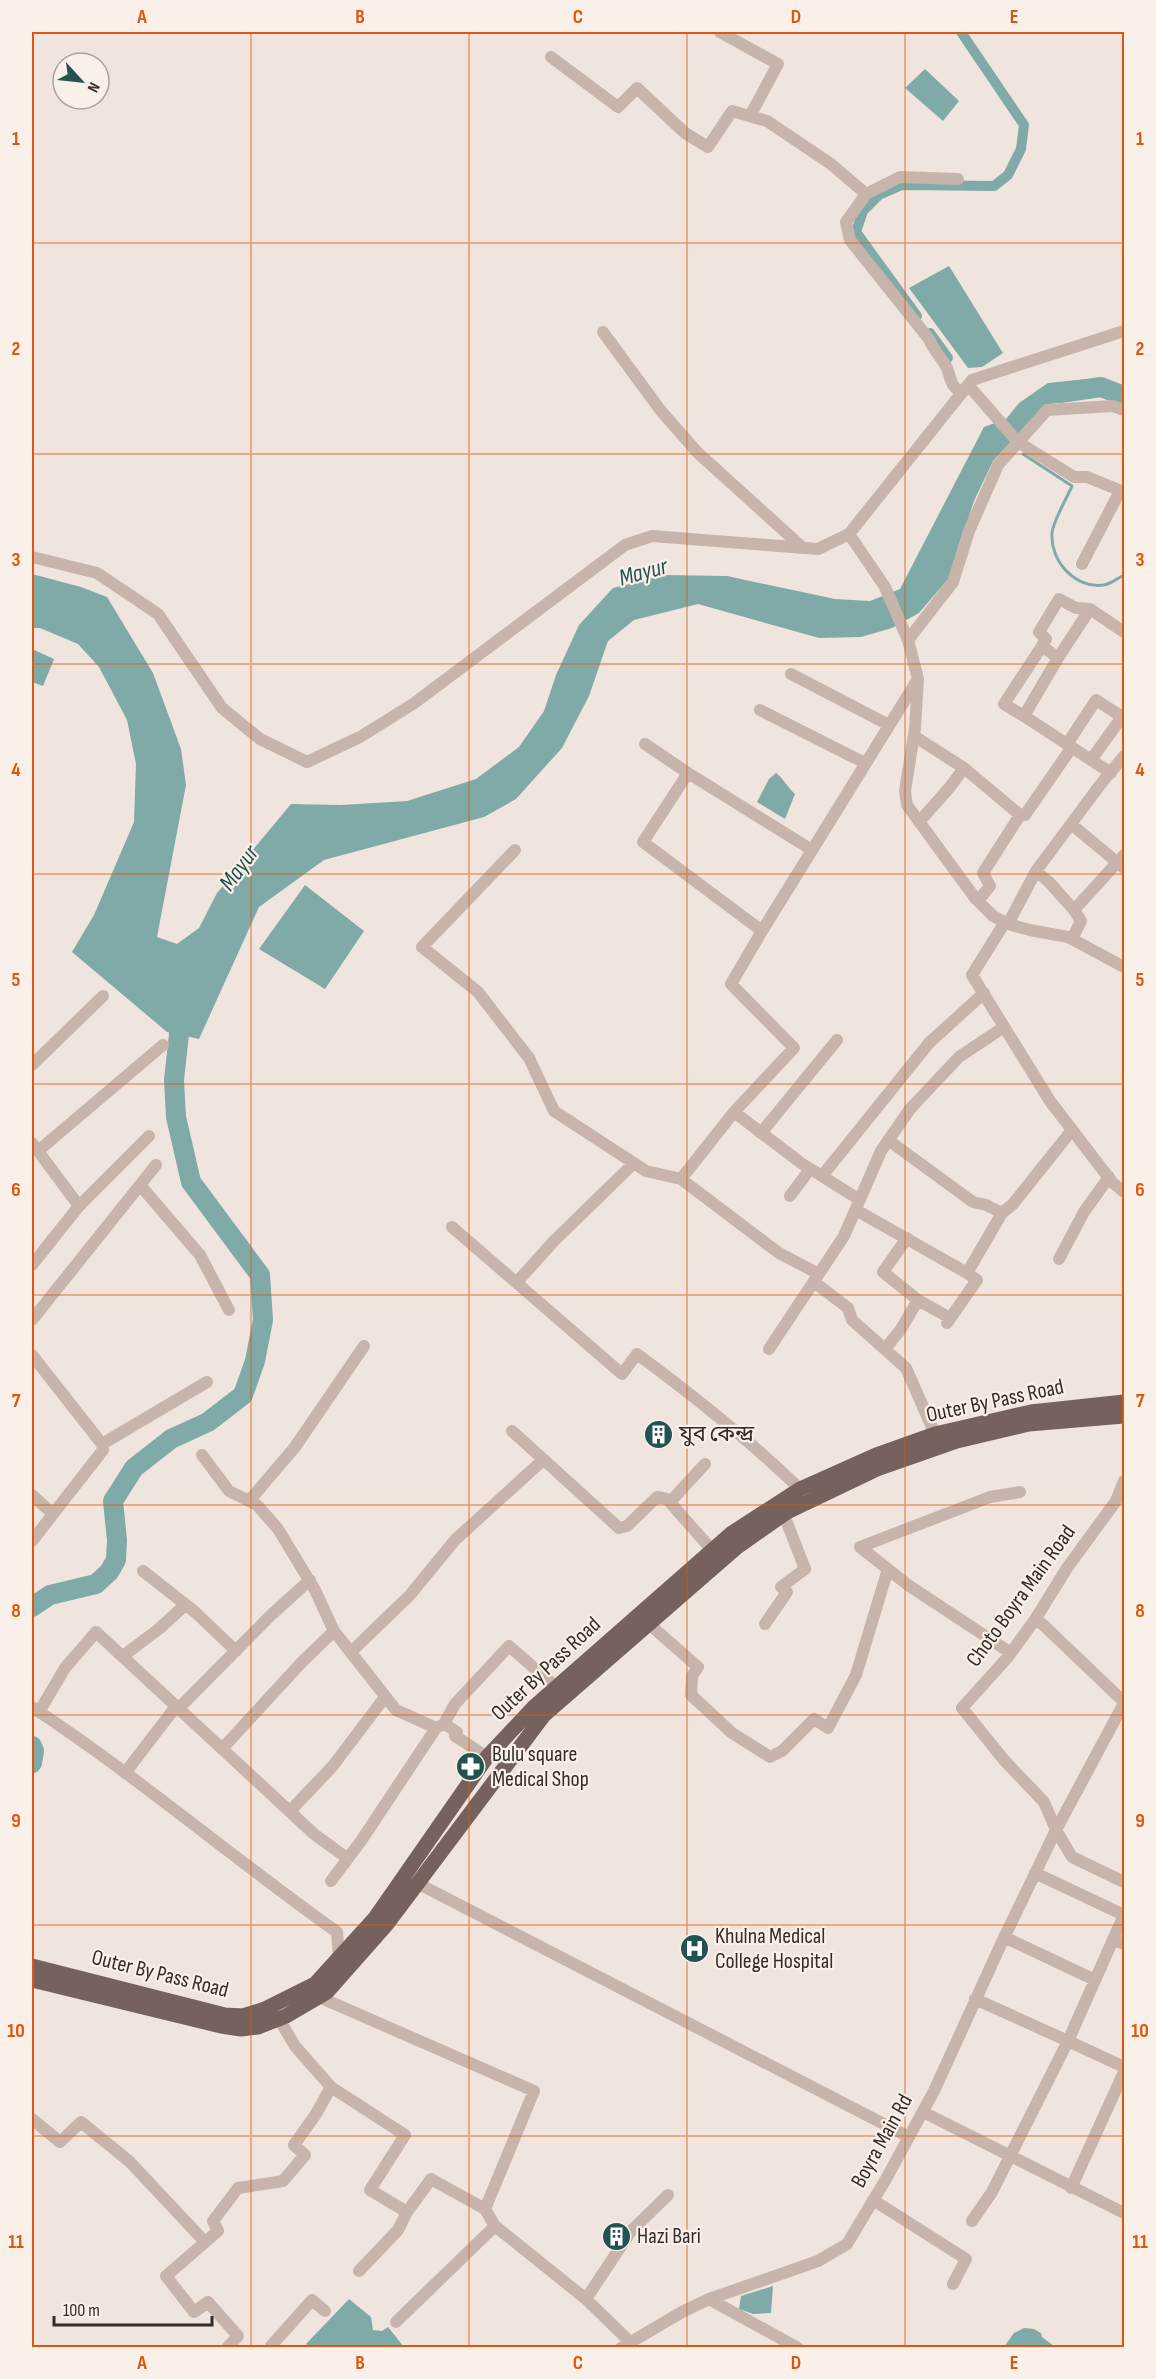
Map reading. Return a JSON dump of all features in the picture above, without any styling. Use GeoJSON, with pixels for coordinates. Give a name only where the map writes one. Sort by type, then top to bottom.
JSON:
{"type":"FeatureCollection","features":[{"type":"Feature","properties":{"kind":"main road","name":"Outer By Pass Road"},"geometry":{"type":"LineString","coordinates":[[32,1966],[225,2015],[243,2016],[282,2001],[315,1983],[375,1918],[487,1757],[534,1707],[732,1533],[800,1489],[876,1455],[935,1434],[1031,1412],[1125,1402]]}},
{"type":"Feature","properties":{"kind":"main road","name":"Outer By Pass Road"},"geometry":{"type":"LineString","coordinates":[[32,1980],[221,2026],[250,2028],[279,2019],[327,1992],[387,1924],[544,1715],[737,1547],[784,1515],[877,1469],[957,1441],[1029,1424],[1125,1416]]}},
{"type":"Feature","properties":{"kind":"street"},"geometry":{"type":"LineString","coordinates":[[720,32],[778,64],[750,116]]}},
{"type":"Feature","properties":{"kind":"street"},"geometry":{"type":"LineString","coordinates":[[551,57],[618,107],[637,88],[685,133],[708,147],[732,111],[767,121],[831,164],[866,194]]}},
{"type":"Feature","properties":{"kind":"street"},"geometry":{"type":"LineString","coordinates":[[958,179],[900,177],[866,194],[846,222],[850,240],[929,339],[934,352],[946,367],[951,385],[964,389],[1018,441],[1074,477],[1087,477],[1123,492],[1082,564]]}},
{"type":"Feature","properties":{"kind":"street"},"geometry":{"type":"LineString","coordinates":[[32,557],[97,573],[158,614],[222,708],[260,739],[307,762],[360,737],[413,704],[625,544],[652,536],[818,549],[849,534],[972,380],[1125,331]]}},
{"type":"Feature","properties":{"kind":"street"},"geometry":{"type":"LineString","coordinates":[[603,332],[661,411],[698,453],[803,548]]}},
{"type":"Feature","properties":{"kind":"street"},"geometry":{"type":"LineString","coordinates":[[905,634],[953,582],[969,531],[998,465],[1047,410],[1113,406],[1125,410]]}},
{"type":"Feature","properties":{"kind":"street"},"geometry":{"type":"LineString","coordinates":[[849,534],[885,587],[905,634],[918,679],[914,736],[905,791],[907,805],[978,901],[993,916],[1007,923],[1072,939],[1125,967]]}},
{"type":"Feature","properties":{"kind":"street"},"geometry":{"type":"LineString","coordinates":[[1111,773],[1004,704],[1046,639],[1040,632],[1059,599],[1076,608],[1090,609],[1125,632]]}},
{"type":"Feature","properties":{"kind":"street"},"geometry":{"type":"LineString","coordinates":[[1024,716],[1090,609]]}},
{"type":"Feature","properties":{"kind":"street"},"geometry":{"type":"LineString","coordinates":[[1042,646],[1058,658]]}},
{"type":"Feature","properties":{"kind":"street"},"geometry":{"type":"LineString","coordinates":[[791,674],[889,725]]}},
{"type":"Feature","properties":{"kind":"street"},"geometry":{"type":"LineString","coordinates":[[681,1179],[734,1112],[794,1048],[731,984],[918,679]]}},
{"type":"Feature","properties":{"kind":"street"},"geometry":{"type":"LineString","coordinates":[[914,736],[964,768],[1020,815],[1025,815],[1096,700],[1124,716],[1091,760]]}},
{"type":"Feature","properties":{"kind":"street"},"geometry":{"type":"LineString","coordinates":[[760,710],[866,764]]}},
{"type":"Feature","properties":{"kind":"street"},"geometry":{"type":"LineString","coordinates":[[645,744],[812,850]]}},
{"type":"Feature","properties":{"kind":"street"},"geometry":{"type":"LineString","coordinates":[[1125,756],[1036,871],[1007,923],[972,975],[1050,1101],[1109,1177],[1125,1192]]}},
{"type":"Feature","properties":{"kind":"street"},"geometry":{"type":"LineString","coordinates":[[919,822],[964,768]]}},
{"type":"Feature","properties":{"kind":"street"},"geometry":{"type":"LineString","coordinates":[[688,773],[643,842],[762,931]]}},
{"type":"Feature","properties":{"kind":"street"},"geometry":{"type":"LineString","coordinates":[[978,901],[990,886],[983,873],[1020,815]]}},
{"type":"Feature","properties":{"kind":"street"},"geometry":{"type":"LineString","coordinates":[[1071,824],[1122,862],[1074,910]]}},
{"type":"Feature","properties":{"kind":"street"},"geometry":{"type":"LineString","coordinates":[[515,850],[422,946],[478,992],[529,1058],[554,1111],[646,1171],[681,1179],[779,1253],[817,1278],[848,1308],[852,1320],[906,1368],[935,1434]]}},
{"type":"Feature","properties":{"kind":"street"},"geometry":{"type":"LineString","coordinates":[[1036,871],[1049,882],[1081,921],[1072,939]]}},
{"type":"Feature","properties":{"kind":"street"},"geometry":{"type":"LineString","coordinates":[[822,1176],[929,1043],[984,993]]}},
{"type":"Feature","properties":{"kind":"street"},"geometry":{"type":"LineString","coordinates":[[32,1065],[103,996]]}},
{"type":"Feature","properties":{"kind":"street"},"geometry":{"type":"LineString","coordinates":[[769,1349],[844,1236],[881,1151],[910,1108],[959,1057],[1004,1027]]}},
{"type":"Feature","properties":{"kind":"street"},"geometry":{"type":"LineString","coordinates":[[761,1133],[837,1040]]}},
{"type":"Feature","properties":{"kind":"street"},"geometry":{"type":"LineString","coordinates":[[79,1206],[35,1147],[163,1045]]}},
{"type":"Feature","properties":{"kind":"street"},"geometry":{"type":"LineString","coordinates":[[734,1112],[858,1205],[977,1280],[948,1321],[883,1272],[907,1238]]}},
{"type":"Feature","properties":{"kind":"street"},"geometry":{"type":"LineString","coordinates":[[967,1273],[1002,1213],[1013,1203],[1072,1130]]}},
{"type":"Feature","properties":{"kind":"street"},"geometry":{"type":"LineString","coordinates":[[32,1265],[79,1206],[149,1136]]}},
{"type":"Feature","properties":{"kind":"street"},"geometry":{"type":"LineString","coordinates":[[888,1140],[973,1202],[986,1205],[1002,1213]]}},
{"type":"Feature","properties":{"kind":"street"},"geometry":{"type":"LineString","coordinates":[[517,1282],[554,1241],[634,1163]]}},
{"type":"Feature","properties":{"kind":"street"},"geometry":{"type":"LineString","coordinates":[[32,1320],[156,1165]]}},
{"type":"Feature","properties":{"kind":"street"},"geometry":{"type":"LineString","coordinates":[[790,1196],[810,1169]]}},
{"type":"Feature","properties":{"kind":"street"},"geometry":{"type":"LineString","coordinates":[[1059,1259],[1084,1212],[1109,1177]]}},
{"type":"Feature","properties":{"kind":"street"},"geometry":{"type":"LineString","coordinates":[[140,1185],[200,1255],[230,1310]]}},
{"type":"Feature","properties":{"kind":"street"},"geometry":{"type":"LineString","coordinates":[[452,1227],[622,1374],[637,1354],[760,1451],[800,1489]]}},
{"type":"Feature","properties":{"kind":"street"},"geometry":{"type":"LineString","coordinates":[[885,1349],[901,1329],[918,1300]]}},
{"type":"Feature","properties":{"kind":"street"},"geometry":{"type":"LineString","coordinates":[[249,1501],[295,1447],[363,1346]]}},
{"type":"Feature","properties":{"kind":"street"},"geometry":{"type":"LineString","coordinates":[[32,1355],[102,1444],[103,1450],[32,1542]]}},
{"type":"Feature","properties":{"kind":"street"},"geometry":{"type":"LineString","coordinates":[[102,1444],[207,1382]]}},
{"type":"Feature","properties":{"kind":"street"},"geometry":{"type":"LineString","coordinates":[[512,1431],[619,1528],[627,1526],[657,1497],[667,1499],[712,1550]]}},
{"type":"Feature","properties":{"kind":"street"},"geometry":{"type":"LineString","coordinates":[[202,1455],[229,1491],[257,1505],[278,1529],[310,1580],[334,1631],[396,1710],[457,1732],[455,1736],[487,1757]]}},
{"type":"Feature","properties":{"kind":"street"},"geometry":{"type":"LineString","coordinates":[[351,1652],[410,1596],[455,1540],[543,1460]]}},
{"type":"Feature","properties":{"kind":"street"},"geometry":{"type":"LineString","coordinates":[[670,1502],[705,1464]]}},
{"type":"Feature","properties":{"kind":"street","name":"Choto Boyra Main Road"},"geometry":{"type":"LineString","coordinates":[[1125,1481],[1116,1501],[1067,1568],[1011,1653],[962,1708],[1004,1760],[1044,1802],[1056,1830],[1072,1857],[1125,1882]]}},
{"type":"Feature","properties":{"kind":"street"},"geometry":{"type":"LineString","coordinates":[[1011,1653],[908,1585],[860,1547],[990,1497],[1020,1492]]}},
{"type":"Feature","properties":{"kind":"street"},"geometry":{"type":"LineString","coordinates":[[32,1495],[53,1514]]}},
{"type":"Feature","properties":{"kind":"street"},"geometry":{"type":"LineString","coordinates":[[765,1624],[787,1592],[781,1587],[805,1569],[784,1515]]}},
{"type":"Feature","properties":{"kind":"street"},"geometry":{"type":"LineString","coordinates":[[649,1623],[698,1667],[692,1676],[692,1695],[732,1732],[770,1758],[782,1751],[814,1719],[828,1728],[856,1675],[888,1569]]}},
{"type":"Feature","properties":{"kind":"street"},"geometry":{"type":"LineString","coordinates":[[143,1571],[236,1651]]}},
{"type":"Feature","properties":{"kind":"street"},"geometry":{"type":"LineString","coordinates":[[124,1773],[174,1709],[179,1708],[271,1615],[310,1580]]}},
{"type":"Feature","properties":{"kind":"street"},"geometry":{"type":"LineString","coordinates":[[123,1656],[160,1628],[185,1605]]}},
{"type":"Feature","properties":{"kind":"street"},"geometry":{"type":"LineString","coordinates":[[1036,1618],[1125,1702]]}},
{"type":"Feature","properties":{"kind":"street"},"geometry":{"type":"LineString","coordinates":[[222,1749],[334,1631]]}},
{"type":"Feature","properties":{"kind":"street"},"geometry":{"type":"LineString","coordinates":[[339,1958],[337,1932],[35,1709],[65,1668],[96,1632],[314,1834],[347,1858]]}},
{"type":"Feature","properties":{"kind":"street"},"geometry":{"type":"LineString","coordinates":[[331,1881],[454,1704],[509,1646],[556,1687]]}},
{"type":"Feature","properties":{"kind":"street"},"geometry":{"type":"LineString","coordinates":[[290,1811],[332,1767],[386,1697]]}},
{"type":"Feature","properties":{"kind":"street","name":"Boyra Main Rd"},"geometry":{"type":"LineString","coordinates":[[625,2344],[709,2299],[818,2261],[847,2244],[923,2112],[1056,1830],[1125,1702]]}},
{"type":"Feature","properties":{"kind":"street"},"geometry":{"type":"LineString","coordinates":[[972,2221],[992,2192],[1068,2041],[1095,1980],[1119,1941],[1124,1915],[1035,1873]]}},
{"type":"Feature","properties":{"kind":"street"},"geometry":{"type":"LineString","coordinates":[[417,1883],[909,2136]]}},
{"type":"Feature","properties":{"kind":"street"},"geometry":{"type":"LineString","coordinates":[[1004,1937],[1095,1980]]}},
{"type":"Feature","properties":{"kind":"street"},"geometry":{"type":"LineString","coordinates":[[319,1997],[534,2091],[485,2209]]}},
{"type":"Feature","properties":{"kind":"street"},"geometry":{"type":"LineString","coordinates":[[975,1999],[1125,2067]]}},
{"type":"Feature","properties":{"kind":"street"},"geometry":{"type":"LineString","coordinates":[[279,2019],[295,2046],[331,2087],[405,2135],[370,2190],[407,2212]]}},
{"type":"Feature","properties":{"kind":"street"},"geometry":{"type":"LineString","coordinates":[[1071,2188],[1125,2072]]}},
{"type":"Feature","properties":{"kind":"street"},"geometry":{"type":"LineString","coordinates":[[227,2348],[238,2336],[208,2302],[194,2312],[166,2276],[218,2231],[213,2221],[238,2188],[283,2181],[305,2155],[294,2145],[316,2114],[331,2087]]}},
{"type":"Feature","properties":{"kind":"street"},"geometry":{"type":"LineString","coordinates":[[923,2112],[1125,2213]]}},
{"type":"Feature","properties":{"kind":"street"},"geometry":{"type":"LineString","coordinates":[[32,2119],[60,2142],[81,2122],[130,2162],[205,2242]]}},
{"type":"Feature","properties":{"kind":"street"},"geometry":{"type":"LineString","coordinates":[[359,2271],[398,2230],[407,2212],[431,2179],[485,2209],[495,2226],[586,2299],[625,2344]]}},
{"type":"Feature","properties":{"kind":"street"},"geometry":{"type":"LineString","coordinates":[[586,2299],[631,2231],[668,2195]]}},
{"type":"Feature","properties":{"kind":"street"},"geometry":{"type":"LineString","coordinates":[[873,2200],[966,2259],[953,2284]]}},
{"type":"Feature","properties":{"kind":"street"},"geometry":{"type":"LineString","coordinates":[[396,2322],[495,2226]]}},
{"type":"Feature","properties":{"kind":"street"},"geometry":{"type":"LineString","coordinates":[[709,2299],[798,2348]]}},
{"type":"Feature","properties":{"kind":"street"},"geometry":{"type":"LineString","coordinates":[[273,2348],[271,2346],[312,2300],[325,2311]]}},
{"type":"Feature","properties":{"kind":"water"},"geometry":{"type":"Polygon","coordinates":[[[925,69],[959,101],[943,121],[905,88],[925,69]]]}},
{"type":"Feature","properties":{"kind":"water"},"geometry":{"type":"Polygon","coordinates":[[[949,266],[1003,353],[982,367],[968,368],[909,288],[949,266]]]}},
{"type":"Feature","properties":{"kind":"water"},"geometry":{"type":"Polygon","coordinates":[[[1087,379],[1084,398],[1045,405],[993,461],[974,501],[949,578],[919,613],[892,628],[861,637],[819,638],[698,604],[634,620],[608,641],[589,696],[562,748],[516,799],[484,817],[324,860],[259,907],[199,1039],[167,1032],[72,952],[94,915],[134,822],[136,764],[127,720],[99,667],[78,644],[40,628],[32,628],[32,574],[81,587],[107,597],[153,673],[181,749],[186,785],[157,937],[177,944],[199,928],[217,893],[291,804],[341,805],[407,801],[476,779],[519,747],[544,711],[556,675],[579,625],[613,588],[664,575],[727,576],[835,599],[870,601],[900,589],[984,427],[1006,419],[1019,403],[1048,383],[1087,379]]]}},
{"type":"Feature","properties":{"kind":"water"},"geometry":{"type":"Polygon","coordinates":[[[32,649],[54,659],[43,686],[32,682],[32,649]]]}},
{"type":"Feature","properties":{"kind":"water"},"geometry":{"type":"Polygon","coordinates":[[[776,773],[795,794],[785,819],[757,802],[769,779],[776,773]]]}},
{"type":"Feature","properties":{"kind":"water"},"geometry":{"type":"Polygon","coordinates":[[[305,885],[364,931],[325,989],[259,949],[305,885]]]}},
{"type":"Feature","properties":{"kind":"water"},"geometry":{"type":"Polygon","coordinates":[[[773,2286],[771,2313],[753,2314],[739,2309],[741,2296],[773,2286]]]}},
{"type":"Feature","properties":{"kind":"water"},"geometry":{"type":"Polygon","coordinates":[[[349,2299],[371,2317],[373,2330],[382,2331],[388,2327],[404,2347],[310,2348],[306,2344],[349,2299]]]}},
{"type":"Feature","properties":{"kind":"water"},"geometry":{"type":"Polygon","coordinates":[[[1024,2328],[1034,2329],[1041,2333],[1042,2337],[1055,2347],[1004,2347],[1014,2333],[1024,2328]]]}},
{"type":"Feature","properties":{"kind":"waterway"},"geometry":{"type":"LineString","coordinates":[[917,316],[856,232],[863,211],[879,195],[902,185],[994,186],[1008,175],[1021,149],[1024,125],[961,32]]}},
{"type":"Feature","properties":{"kind":"waterway"},"geometry":{"type":"LineString","coordinates":[[930,333],[948,358]]}},
{"type":"Feature","properties":{"kind":"waterway","name":"Mayur"},"geometry":{"type":"LineString","coordinates":[[1060,393],[1101,387],[1124,396]]}},
{"type":"Feature","properties":{"kind":"waterway"},"geometry":{"type":"LineString","coordinates":[[1023,454],[1072,486],[1057,516],[1052,533],[1055,554],[1066,571],[1074,578],[1093,585],[1104,585],[1124,575]]}},
{"type":"Feature","properties":{"kind":"waterway"},"geometry":{"type":"LineString","coordinates":[[32,1607],[50,1595],[96,1584],[109,1572],[116,1560],[117,1540],[113,1501],[134,1468],[171,1439],[208,1422],[243,1395],[255,1361],[263,1320],[260,1275],[191,1182],[176,1117],[174,1080],[182,1007]]}},
{"type":"Feature","properties":{"kind":"waterway"},"geometry":{"type":"LineString","coordinates":[[32,1746],[34,1751],[32,1763]]}},
{"type":"Feature","properties":{"kind":"place","name":"যুব কেন্দ্র"},"geometry":{"type":"Point","coordinates":[658,1434]}},
{"type":"Feature","properties":{"kind":"place","name":"Bulu square Medical Shop"},"geometry":{"type":"Point","coordinates":[471,1767]}},
{"type":"Feature","properties":{"kind":"place","name":"Khulna Medical College Hospital"},"geometry":{"type":"Point","coordinates":[694,1949]}},
{"type":"Feature","properties":{"kind":"place","name":"Hazi Bari"},"geometry":{"type":"Point","coordinates":[616,2236]}}]}
